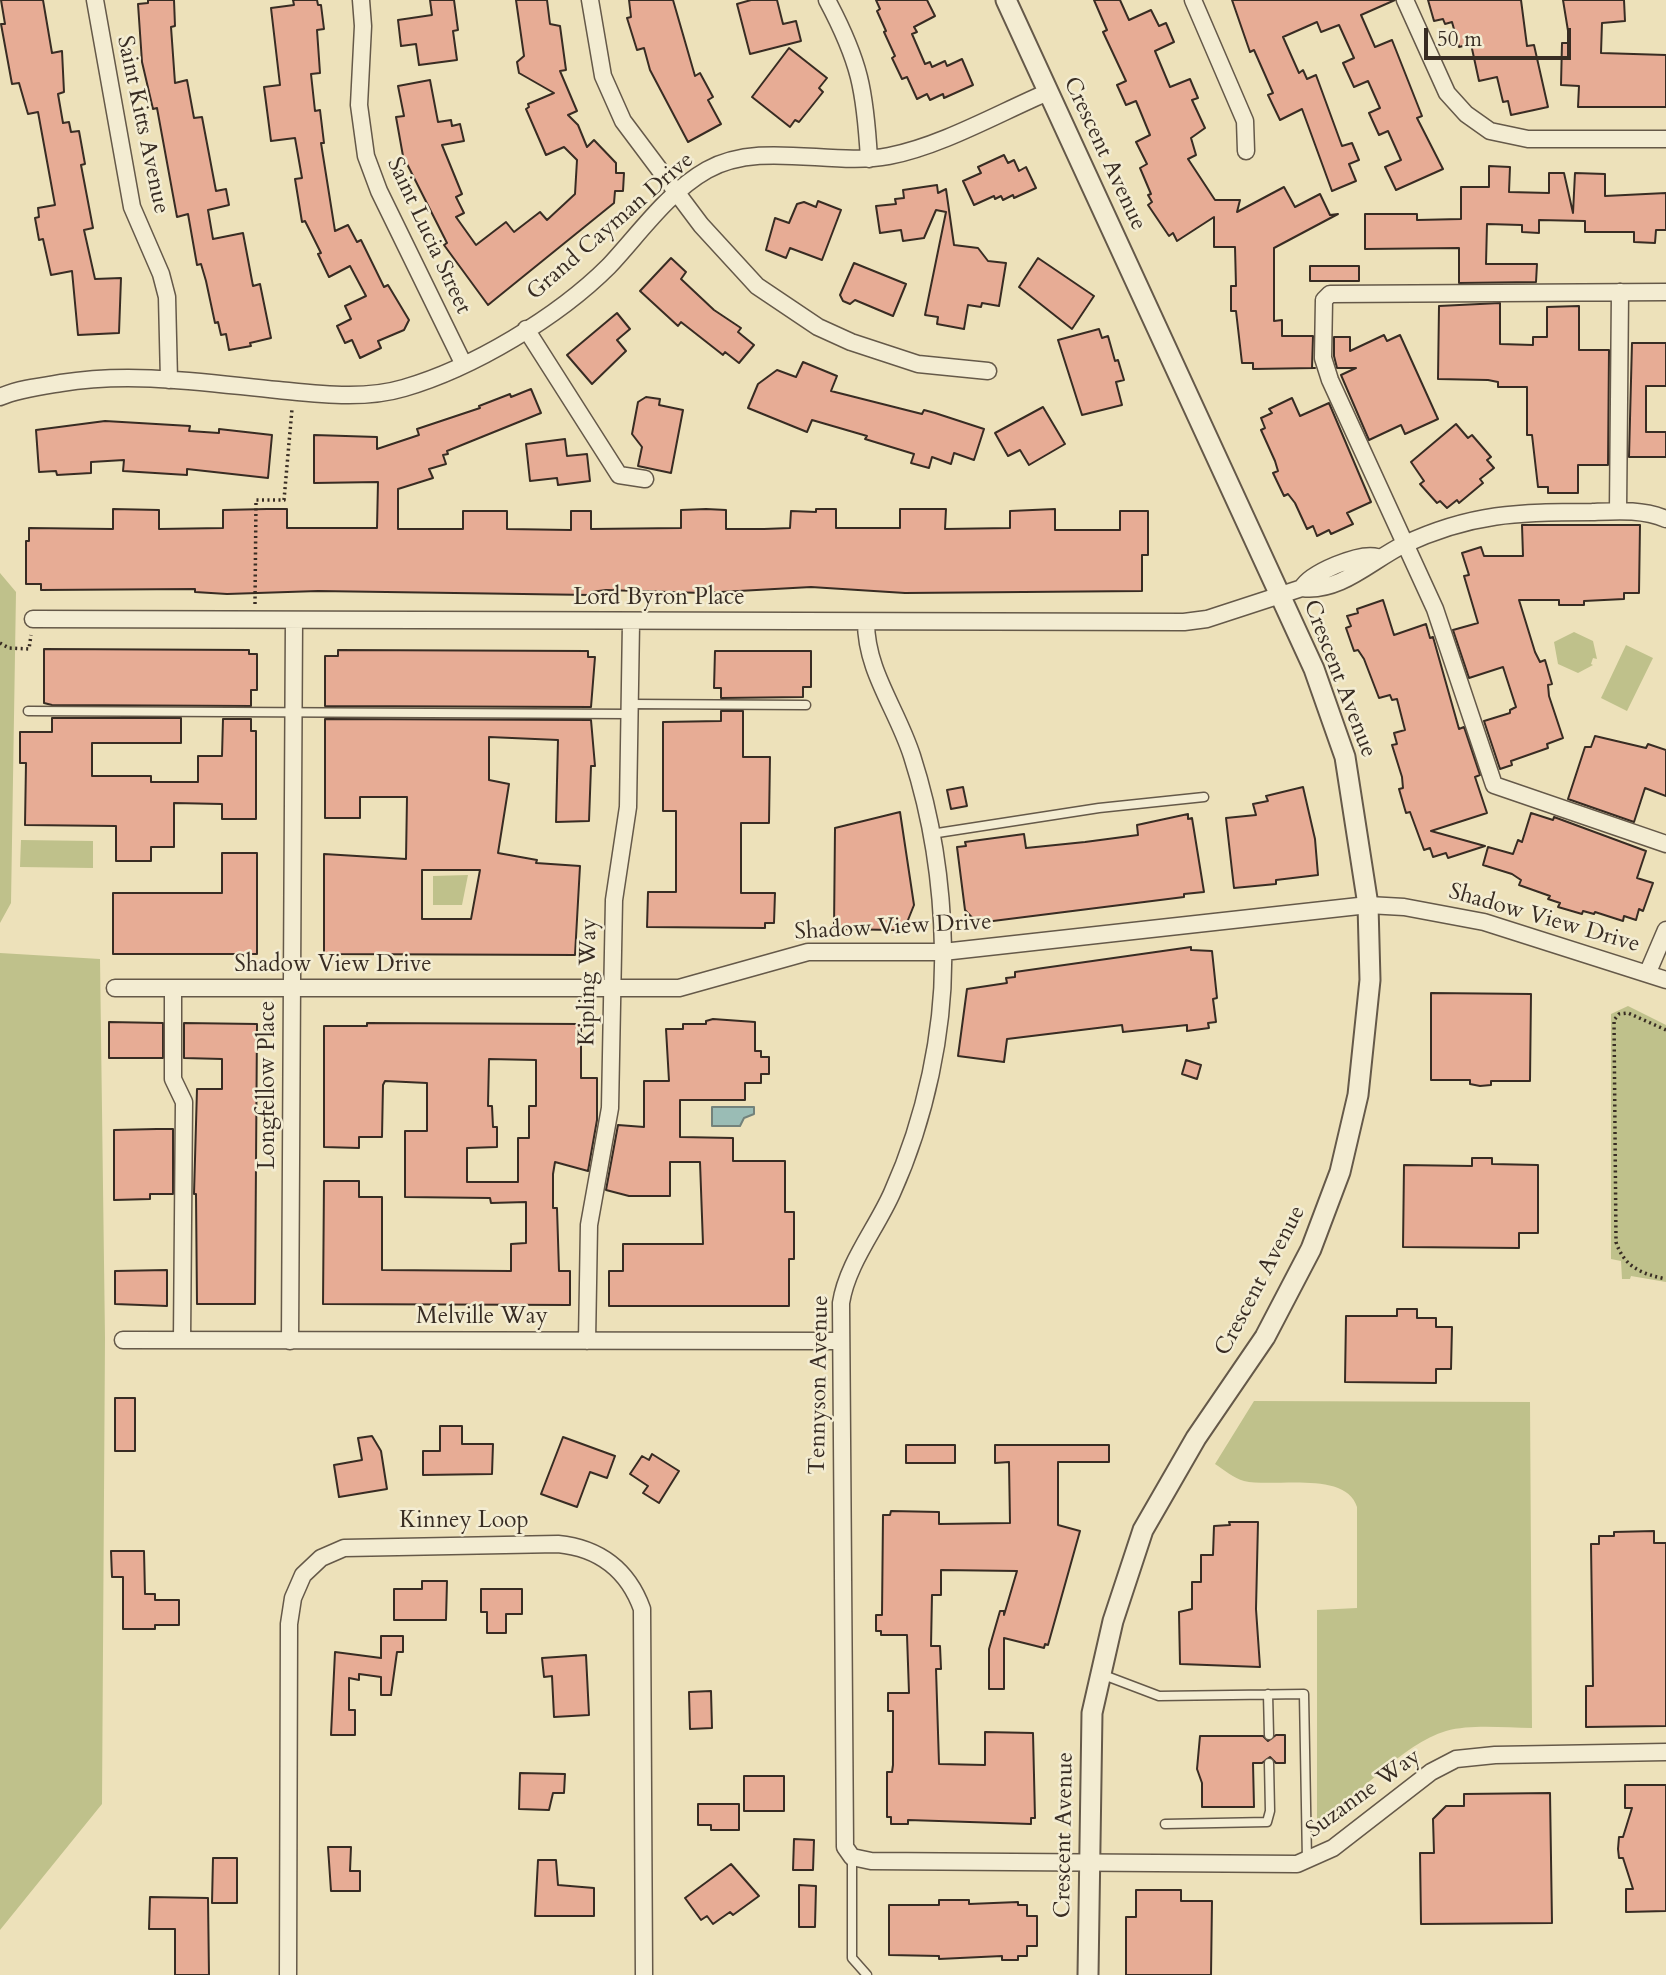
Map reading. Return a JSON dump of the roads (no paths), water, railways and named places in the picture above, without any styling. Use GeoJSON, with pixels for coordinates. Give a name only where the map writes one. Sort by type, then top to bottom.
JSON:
{"type":"FeatureCollection","features":[{"type":"Feature","properties":{"kind":"street","name":"Saint Kitts Avenue"},"geometry":{"type":"LineString","coordinates":[[94,0],[130,201],[167,297],[169,380]]}},
{"type":"Feature","properties":{"kind":"street","name":"Saint Lucia Street"},"geometry":{"type":"LineString","coordinates":[[361,0],[363,26],[359,106],[366,156],[379,191],[463,363]]}},
{"type":"Feature","properties":{"kind":"street"},"geometry":{"type":"LineString","coordinates":[[590,0],[603,76],[610,96],[642,149],[727,255],[757,286],[818,327],[892,357],[918,364],[988,371]]}},
{"type":"Feature","properties":{"kind":"street"},"geometry":{"type":"LineString","coordinates":[[827,0],[856,61],[864,97],[869,159]]}},
{"type":"Feature","properties":{"kind":"street","name":"Crescent Avenue"},"geometry":{"type":"LineString","coordinates":[[1006,0],[1314,669],[1345,757],[1368,905],[1370,980],[1360,1084],[1349,1138],[1330,1203],[1311,1250],[1265,1337],[1196,1438],[1143,1530],[1113,1621],[1092,1713],[1088,1975]]}},
{"type":"Feature","properties":{"kind":"street"},"geometry":{"type":"LineString","coordinates":[[1193,0],[1245,121],[1245,151]]}},
{"type":"Feature","properties":{"kind":"street"},"geometry":{"type":"LineString","coordinates":[[1405,0],[1447,93],[1466,114],[1490,131],[1528,139],[1666,139]]}},
{"type":"Feature","properties":{"kind":"street","name":"Grand Cayman Drive"},"geometry":{"type":"LineString","coordinates":[[0,397],[84,379],[121,377],[341,395],[382,393],[423,382],[526,330],[554,312],[607,268],[677,193],[707,170],[733,162],[781,156],[869,159],[923,146],[1048,92]]}},
{"type":"Feature","properties":{"kind":"street"},"geometry":{"type":"LineString","coordinates":[[1618,511],[1620,292]]}},
{"type":"Feature","properties":{"kind":"street"},"geometry":{"type":"LineString","coordinates":[[1666,292],[1334,294],[1325,297],[1324,358],[1326,369],[1445,635],[1494,785],[1666,844]]}},
{"type":"Feature","properties":{"kind":"street"},"geometry":{"type":"LineString","coordinates":[[526,330],[619,475],[645,479]]}},
{"type":"Feature","properties":{"kind":"street","name":"Crescent Avenue"},"geometry":{"type":"LineString","coordinates":[[1281,596],[1302,588],[1316,589],[1367,569],[1377,557],[1442,528],[1503,513],[1646,512],[1666,519]]}},
{"type":"Feature","properties":{"kind":"street","name":"Lord Byron Place"},"geometry":{"type":"LineString","coordinates":[[33,619],[631,623],[1184,622],[1207,619],[1281,596]]}},
{"type":"Feature","properties":{"kind":"street","name":"Longfellow Place"},"geometry":{"type":"LineString","coordinates":[[290,1340],[294,620]]}},
{"type":"Feature","properties":{"kind":"street","name":"Tennyson Avenue"},"geometry":{"type":"LineString","coordinates":[[852,1857],[845,1847],[843,1837],[841,1303],[846,1280],[894,1190],[921,1108],[939,1015],[943,951],[926,800],[911,752],[867,650],[866,621]]}},
{"type":"Feature","properties":{"kind":"street","name":"Kipling Way"},"geometry":{"type":"LineString","coordinates":[[587,1341],[589,1225],[610,1108],[614,900],[628,807],[631,623]]}},
{"type":"Feature","properties":{"kind":"street","name":"Shadow View Drive"},"geometry":{"type":"LineString","coordinates":[[114,988],[690,987],[808,952],[943,951],[1368,905],[1404,907],[1484,922],[1648,972],[1666,980]]}},
{"type":"Feature","properties":{"kind":"street"},"geometry":{"type":"LineString","coordinates":[[1648,972],[1666,930]]}},
{"type":"Feature","properties":{"kind":"street"},"geometry":{"type":"LineString","coordinates":[[173,988],[173,1079],[184,1102],[182,1340]]}},
{"type":"Feature","properties":{"kind":"street","name":"Melville Way"},"geometry":{"type":"LineString","coordinates":[[123,1340],[841,1340]]}},
{"type":"Feature","properties":{"kind":"street","name":"Kinney Loop"},"geometry":{"type":"LineString","coordinates":[[289,1975],[289,1624],[293,1598],[303,1575],[321,1558],[358,1545],[558,1544],[589,1550],[621,1571],[629,1581],[642,1609],[644,1975]]}},
{"type":"Feature","properties":{"kind":"street","name":"Suzanne Way"},"geometry":{"type":"LineString","coordinates":[[1089,1862],[1281,1865],[1307,1861],[1333,1848],[1431,1772],[1457,1759],[1495,1755],[1666,1752]]}},
{"type":"Feature","properties":{"kind":"street"},"geometry":{"type":"LineString","coordinates":[[852,1857],[871,1861],[1089,1862]]}},
{"type":"Feature","properties":{"kind":"lane"},"geometry":{"type":"LineString","coordinates":[[28,711],[293,713],[806,705]]}},
{"type":"Feature","properties":{"kind":"lane"},"geometry":{"type":"LineString","coordinates":[[931,834],[1099,807],[1204,797]]}},
{"type":"Feature","properties":{"kind":"lane"},"geometry":{"type":"LineString","coordinates":[[1100,1674],[1165,1696],[1304,1694],[1307,1861]]}},
{"type":"Feature","properties":{"kind":"lane"},"geometry":{"type":"LineString","coordinates":[[1268,1694],[1269,1735]]}},
{"type":"Feature","properties":{"kind":"lane"},"geometry":{"type":"LineString","coordinates":[[1165,1824],[1267,1822],[1270,1816],[1269,1763]]}},
{"type":"Feature","properties":{"kind":"lane"},"geometry":{"type":"LineString","coordinates":[[852,1857],[852,1958],[867,1975]]}},
{"type":"Feature","properties":{"kind":"water"},"geometry":{"type":"Polygon","coordinates":[[[712,1107],[754,1107],[754,1114],[744,1118],[740,1126],[712,1126],[712,1107]]]}}]}
